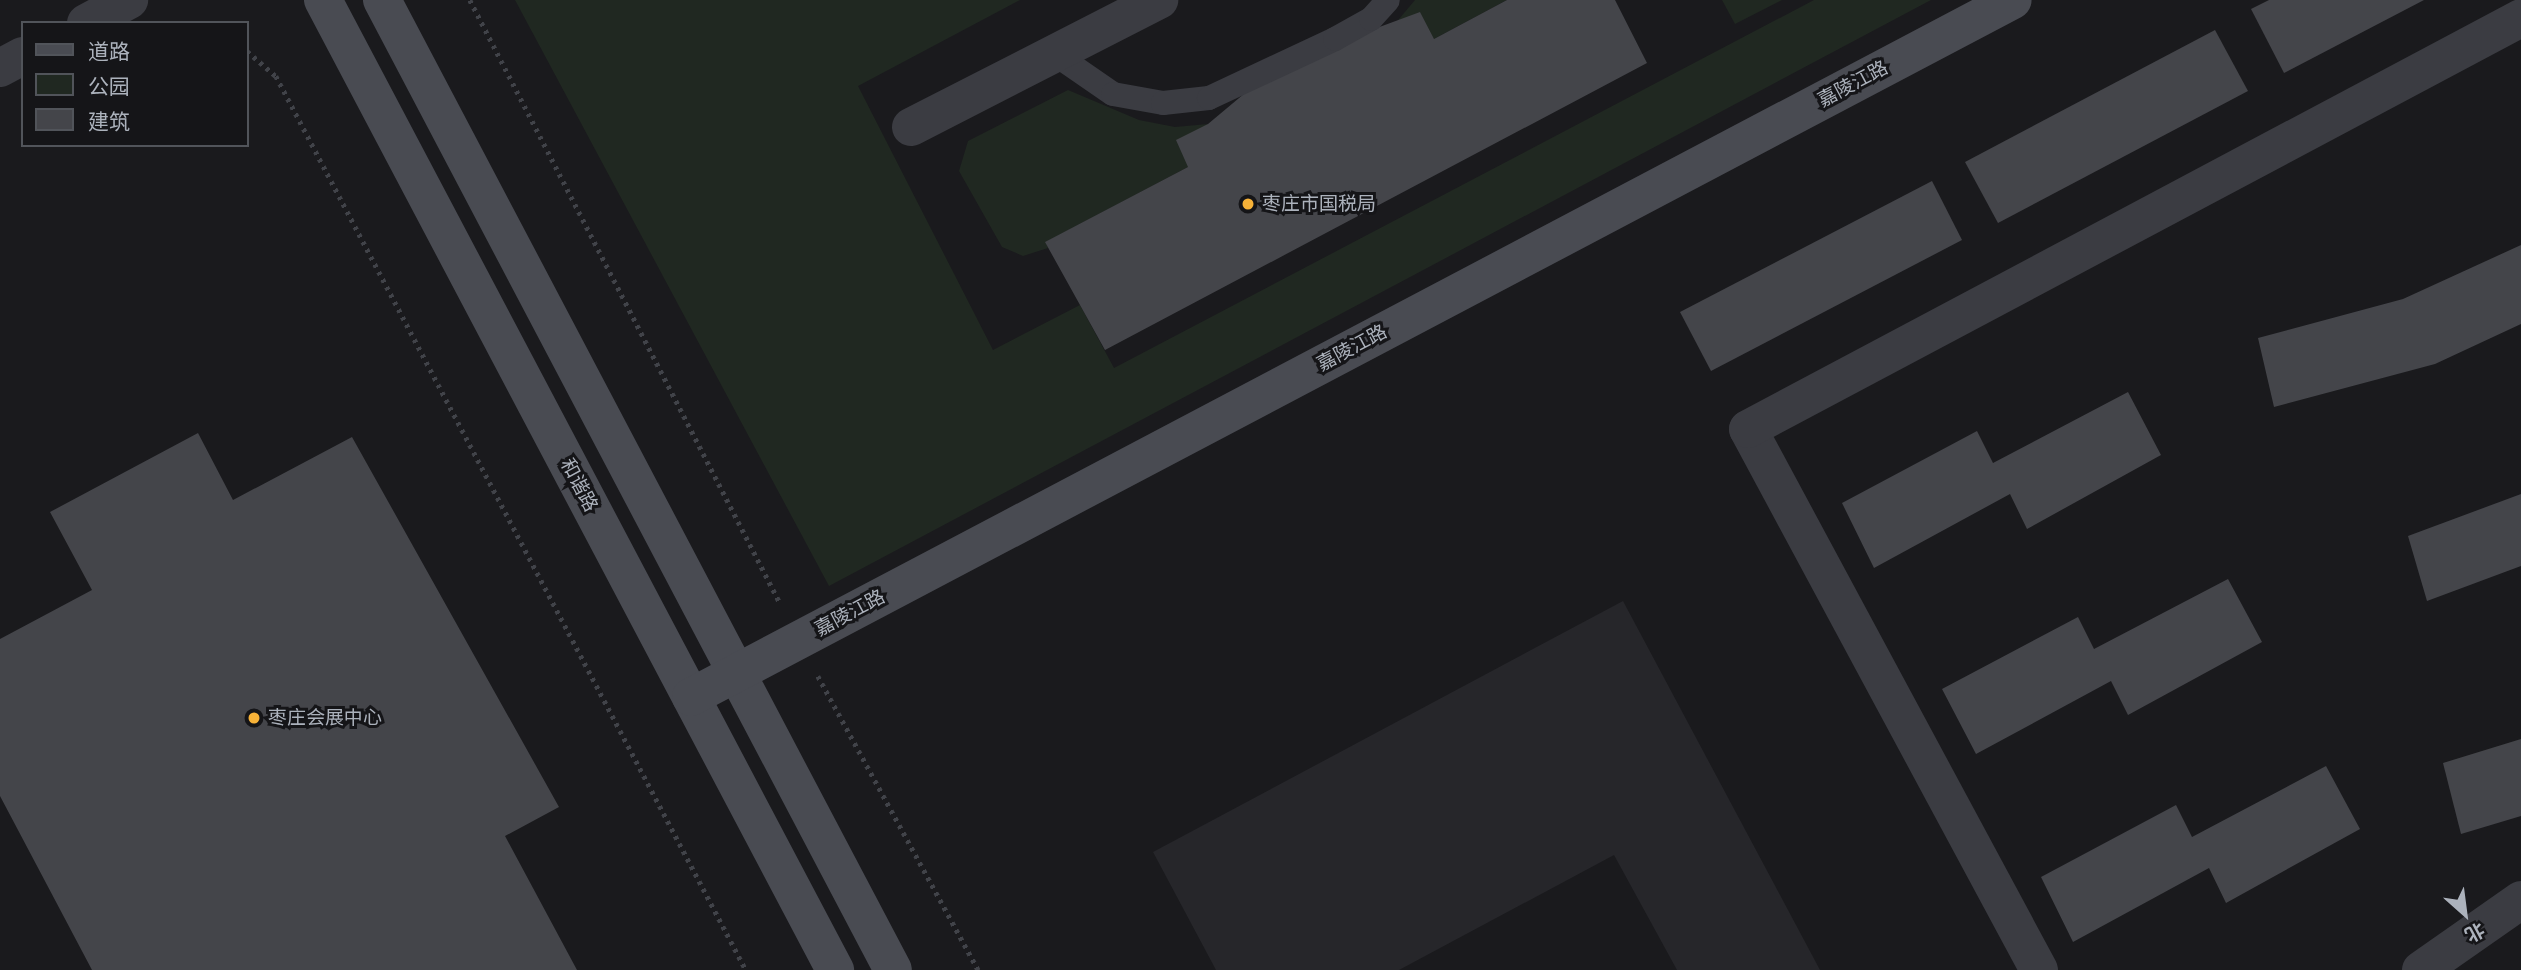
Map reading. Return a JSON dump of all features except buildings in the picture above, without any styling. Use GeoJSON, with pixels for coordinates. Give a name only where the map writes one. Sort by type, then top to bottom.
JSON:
{"type":"FeatureCollection","features":[{"type":"Feature","properties":{"kind":"main road","name":"和谐路"},"geometry":{"type":"LineString","coordinates":[[323,0],[835,970]]}},
{"type":"Feature","properties":{"kind":"main road"},"geometry":{"type":"LineString","coordinates":[[382,0],[893,970]]}},
{"type":"Feature","properties":{"kind":"main road","name":"嘉陵江路"},"geometry":{"type":"LineString","coordinates":[[691,697],[2013,0]]}},
{"type":"Feature","properties":{"kind":"street"},"geometry":{"type":"LineString","coordinates":[[90,21],[129,0]]}},
{"type":"Feature","properties":{"kind":"street"},"geometry":{"type":"LineString","coordinates":[[911,127],[1159,0]]}},
{"type":"Feature","properties":{"kind":"street"},"geometry":{"type":"LineString","coordinates":[[2039,970],[1748,429],[2521,18]]}},
{"type":"Feature","properties":{"kind":"street"},"geometry":{"type":"LineString","coordinates":[[0,68],[21,57]]}},
{"type":"Feature","properties":{"kind":"street"},"geometry":{"type":"LineString","coordinates":[[2441,964],[2521,900]]}},
{"type":"Feature","properties":{"kind":"lane"},"geometry":{"type":"LineString","coordinates":[[1055,54],[1113,94],[1163,103],[1209,98],[1335,39],[1371,19],[1388,0]]}},
{"type":"Feature","properties":{"kind":"path"},"geometry":{"type":"LineString","coordinates":[[470,0],[799,640],[978,970]]}},
{"type":"Feature","properties":{"kind":"path"},"geometry":{"type":"LineString","coordinates":[[248,52],[276,76],[746,970]]}},
{"type":"Feature","properties":{"kind":"shaded area"},"geometry":{"type":"Polygon","coordinates":[[[1623,601],[1820,970],[1677,970],[1614,855],[1399,970],[1216,970],[1153,852],[1623,601]]]}},
{"type":"Feature","properties":{"kind":"green space"},"geometry":{"type":"Polygon","coordinates":[[[515,0],[1020,0],[858,86],[993,350],[1080,305],[1114,368],[1814,0],[1931,0],[829,586],[515,0]]]}},
{"type":"Feature","properties":{"kind":"green space"},"geometry":{"type":"Polygon","coordinates":[[[1415,0],[1507,0],[1434,39],[1394,25],[1415,0]]]}},
{"type":"Feature","properties":{"kind":"green space"},"geometry":{"type":"Polygon","coordinates":[[[1722,0],[1782,0],[1735,24],[1722,0]]]}},
{"type":"Feature","properties":{"kind":"green space"},"geometry":{"type":"Polygon","coordinates":[[[1068,90],[1139,120],[1175,127],[1208,124],[1188,167],[1046,242],[1048,248],[1023,256],[1002,247],[959,171],[968,141],[1068,90]]]}},
{"type":"Feature","properties":{"kind":"place","name":"枣庄市国税局"},"geometry":{"type":"Point","coordinates":[1248,204]}},
{"type":"Feature","properties":{"kind":"place","name":"枣庄会展中心"},"geometry":{"type":"Point","coordinates":[254,718]}}]}
